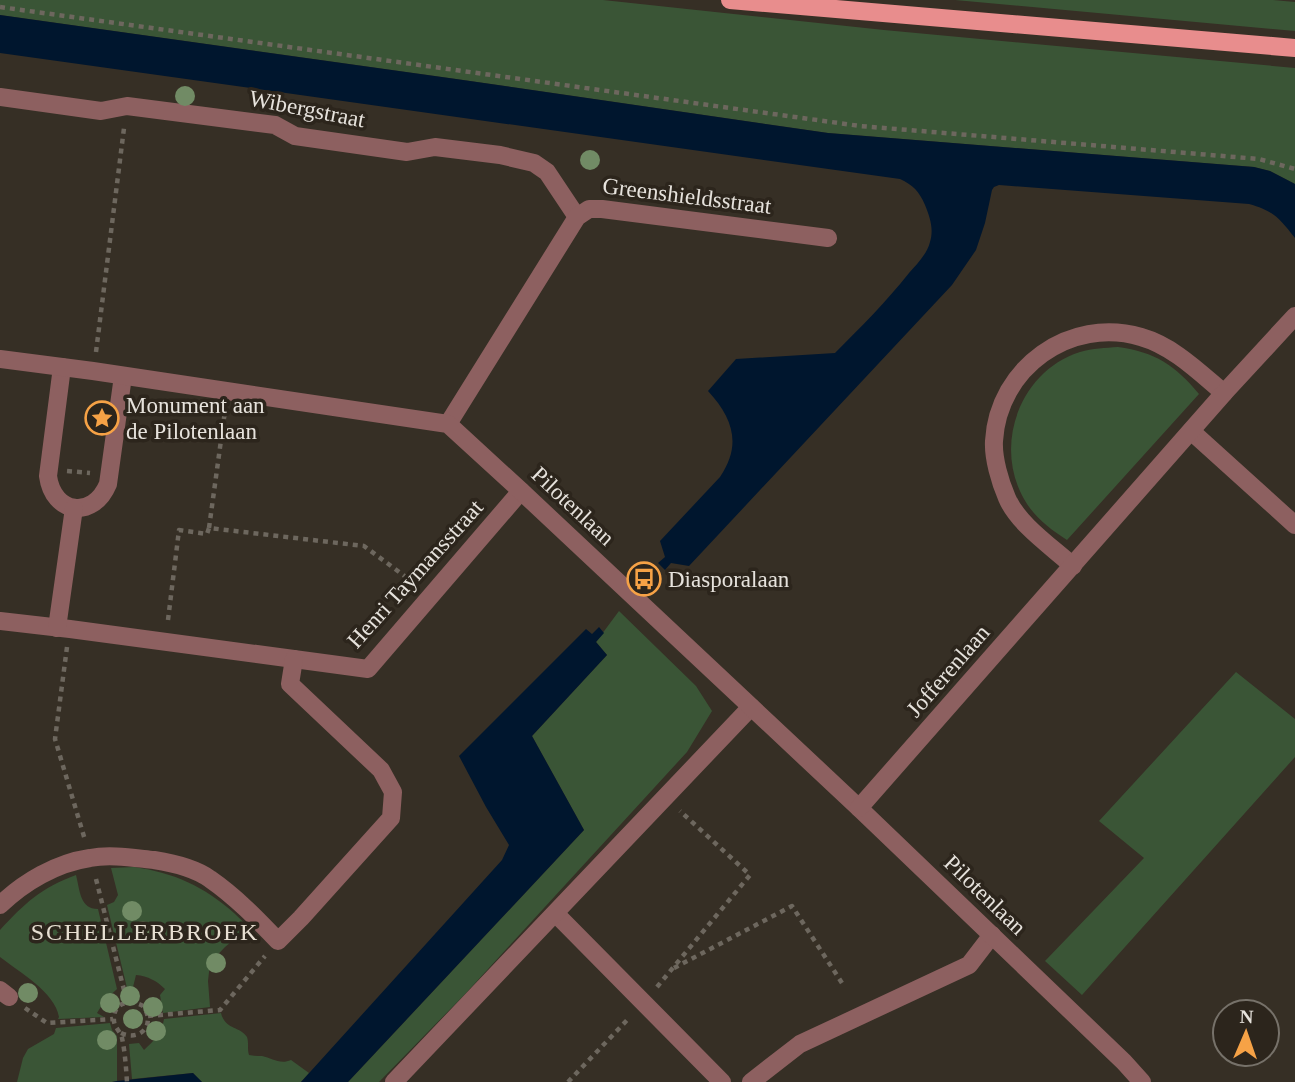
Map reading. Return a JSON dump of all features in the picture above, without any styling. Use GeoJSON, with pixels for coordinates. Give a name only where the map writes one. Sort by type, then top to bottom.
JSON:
{"type":"FeatureCollection","features":[{"type":"Feature","properties":{"kind":"main road"},"geometry":{"type":"LineString","coordinates":[[730,0],[1295,48]]}},
{"type":"Feature","properties":{"kind":"street","name":"Wibergstraat"},"geometry":{"type":"LineString","coordinates":[[0,97],[101,111],[127,106],[275,125],[295,136],[407,152],[435,147],[500,155],[534,163],[547,172],[577,217]]}},
{"type":"Feature","properties":{"kind":"street","name":"Greenshieldsstraat"},"geometry":{"type":"LineString","coordinates":[[448,424],[577,217],[589,209],[828,238]]}},
{"type":"Feature","properties":{"kind":"street","name":"Jofferenlaan"},"geometry":{"type":"LineString","coordinates":[[859,808],[1295,316]]}},
{"type":"Feature","properties":{"kind":"street"},"geometry":{"type":"LineString","coordinates":[[1073,566],[1024,523],[1007,499],[995,458],[994,442],[1002,402],[1024,368],[1040,354],[1069,339],[1090,333],[1121,332],[1148,339],[1172,352],[1224,393]]}},
{"type":"Feature","properties":{"kind":"street"},"geometry":{"type":"LineString","coordinates":[[0,359],[448,424]]}},
{"type":"Feature","properties":{"kind":"street"},"geometry":{"type":"LineString","coordinates":[[62,367],[49,484],[53,493],[65,505],[74,508],[91,505],[104,493],[123,376]]}},
{"type":"Feature","properties":{"kind":"street","name":"Pilotenlaan"},"geometry":{"type":"LineString","coordinates":[[448,424],[859,808],[1142,1082]]}},
{"type":"Feature","properties":{"kind":"street"},"geometry":{"type":"LineString","coordinates":[[1191,431],[1295,525]]}},
{"type":"Feature","properties":{"kind":"street","name":"Henri Taymansstraat"},"geometry":{"type":"LineString","coordinates":[[0,621],[368,669],[522,491]]}},
{"type":"Feature","properties":{"kind":"street"},"geometry":{"type":"LineString","coordinates":[[64,629],[74,508]]}},
{"type":"Feature","properties":{"kind":"street"},"geometry":{"type":"LineString","coordinates":[[0,905],[13,892],[54,868],[90,858],[132,857],[174,863],[208,877],[247,909],[278,941],[391,818],[393,792],[381,770],[290,684],[294,659]]}},
{"type":"Feature","properties":{"kind":"street"},"geometry":{"type":"LineString","coordinates":[[394,1082],[751,707]]}},
{"type":"Feature","properties":{"kind":"street"},"geometry":{"type":"LineString","coordinates":[[556,914],[722,1082]]}},
{"type":"Feature","properties":{"kind":"street"},"geometry":{"type":"LineString","coordinates":[[751,1082],[800,1044],[970,965],[992,935]]}},
{"type":"Feature","properties":{"kind":"path"},"geometry":{"type":"LineString","coordinates":[[0,7],[860,126],[1259,159],[1295,169]]}},
{"type":"Feature","properties":{"kind":"path"},"geometry":{"type":"LineString","coordinates":[[93,371],[127,106]]}},
{"type":"Feature","properties":{"kind":"path"},"geometry":{"type":"LineString","coordinates":[[165,642],[179,530],[207,534],[209,528],[227,392]]}},
{"type":"Feature","properties":{"kind":"path"},"geometry":{"type":"LineString","coordinates":[[49,469],[109,475]]}},
{"type":"Feature","properties":{"kind":"path"},"geometry":{"type":"LineString","coordinates":[[209,528],[364,547],[432,596]]}},
{"type":"Feature","properties":{"kind":"path"},"geometry":{"type":"LineString","coordinates":[[64,629],[55,739],[90,858],[127,1002]]}},
{"type":"Feature","properties":{"kind":"path"},"geometry":{"type":"LineString","coordinates":[[568,1082],[643,1003],[750,875],[666,797]]}},
{"type":"Feature","properties":{"kind":"path"},"geometry":{"type":"LineString","coordinates":[[670,971],[792,906],[842,983]]}},
{"type":"Feature","properties":{"kind":"path"},"geometry":{"type":"LineString","coordinates":[[148,1016],[220,1010],[278,941]]}},
{"type":"Feature","properties":{"kind":"path"},"geometry":{"type":"LineString","coordinates":[[5,993],[47,1023],[113,1019]]}},
{"type":"Feature","properties":{"kind":"path"},"geometry":{"type":"LineString","coordinates":[[121,1034],[132,1037],[146,1027],[148,1016],[143,1006],[127,1002],[117,1008],[113,1019],[121,1034],[128,1082]]}},
{"type":"Feature","properties":{"kind":"green space"},"geometry":{"type":"Polygon","coordinates":[[[0,0],[603,0],[884,30],[1295,68],[1295,184],[1270,171],[1254,167],[828,133],[0,15],[0,0]]]}},
{"type":"Feature","properties":{"kind":"green space"},"geometry":{"type":"Polygon","coordinates":[[[955,0],[1295,2],[1295,31],[955,0]]]}},
{"type":"Feature","properties":{"kind":"green space"},"geometry":{"type":"Polygon","coordinates":[[[1118,347],[1154,356],[1173,368],[1199,394],[1067,540],[1049,527],[1024,499],[1015,478],[1011,456],[1012,434],[1018,412],[1042,375],[1059,362],[1080,352],[1118,347]]]}},
{"type":"Feature","properties":{"kind":"green space"},"geometry":{"type":"Polygon","coordinates":[[[619,611],[696,686],[712,711],[687,752],[466,993],[379,1082],[348,1082],[584,830],[532,736],[607,655],[596,642],[619,611]]]}},
{"type":"Feature","properties":{"kind":"green space"},"geometry":{"type":"Polygon","coordinates":[[[1236,672],[1295,719],[1295,757],[1082,995],[1045,961],[1144,858],[1099,821],[1236,672]]]}},
{"type":"Feature","properties":{"kind":"green space"},"geometry":{"type":"Polygon","coordinates":[[[134,867],[163,873],[200,888],[234,913],[250,931],[251,934],[237,937],[210,963],[210,1007],[163,1013],[160,995],[165,989],[159,984],[136,975],[133,987],[127,988],[107,905],[114,902],[118,895],[111,868],[134,867]]]}},
{"type":"Feature","properties":{"kind":"green space"},"geometry":{"type":"Polygon","coordinates":[[[76,875],[84,902],[98,909],[117,989],[105,1000],[97,1013],[104,1017],[58,1019],[56,1008],[44,991],[0,957],[0,930],[34,897],[76,875]]]}},
{"type":"Feature","properties":{"kind":"green space"},"geometry":{"type":"Polygon","coordinates":[[[221,1013],[229,1025],[247,1037],[249,1055],[280,1061],[291,1060],[309,1073],[301,1082],[202,1082],[193,1073],[132,1079],[129,1044],[139,1043],[144,1050],[157,1036],[164,1019],[221,1013]]]}},
{"type":"Feature","properties":{"kind":"green space"},"geometry":{"type":"Polygon","coordinates":[[[110,1023],[117,1036],[117,1081],[17,1082],[28,1049],[54,1034],[56,1028],[110,1023]]]}},
{"type":"Feature","properties":{"kind":"water"},"geometry":{"type":"Polygon","coordinates":[[[0,15],[828,133],[1254,167],[1270,171],[1295,184],[1295,238],[1275,216],[1249,204],[999,185],[994,187],[976,250],[952,285],[689,566],[671,563],[665,570],[658,563],[665,557],[660,541],[720,477],[731,454],[732,432],[729,422],[708,391],[736,359],[835,353],[845,343],[891,294],[929,246],[932,232],[930,219],[923,200],[912,186],[900,179],[0,53],[0,15]]]}},
{"type":"Feature","properties":{"kind":"water"},"geometry":{"type":"Polygon","coordinates":[[[599,627],[604,633],[596,642],[607,655],[532,736],[584,830],[348,1082],[301,1082],[502,860],[509,845],[459,756],[586,629],[592,634],[599,627]]]}},
{"type":"Feature","properties":{"kind":"water"},"geometry":{"type":"Polygon","coordinates":[[[193,1073],[202,1082],[112,1082],[117,1081],[193,1073]]]}},
{"type":"Feature","properties":{"kind":"place","name":"Monument aan de Pilotenlaan"},"geometry":{"type":"Point","coordinates":[102,418]}},
{"type":"Feature","properties":{"kind":"place","name":"Diasporalaan"},"geometry":{"type":"Point","coordinates":[644,579]}},
{"type":"Feature","properties":{"kind":"district","name":"SCHELLERBROEK"},"geometry":{"type":"Point","coordinates":[145,932]}}]}
